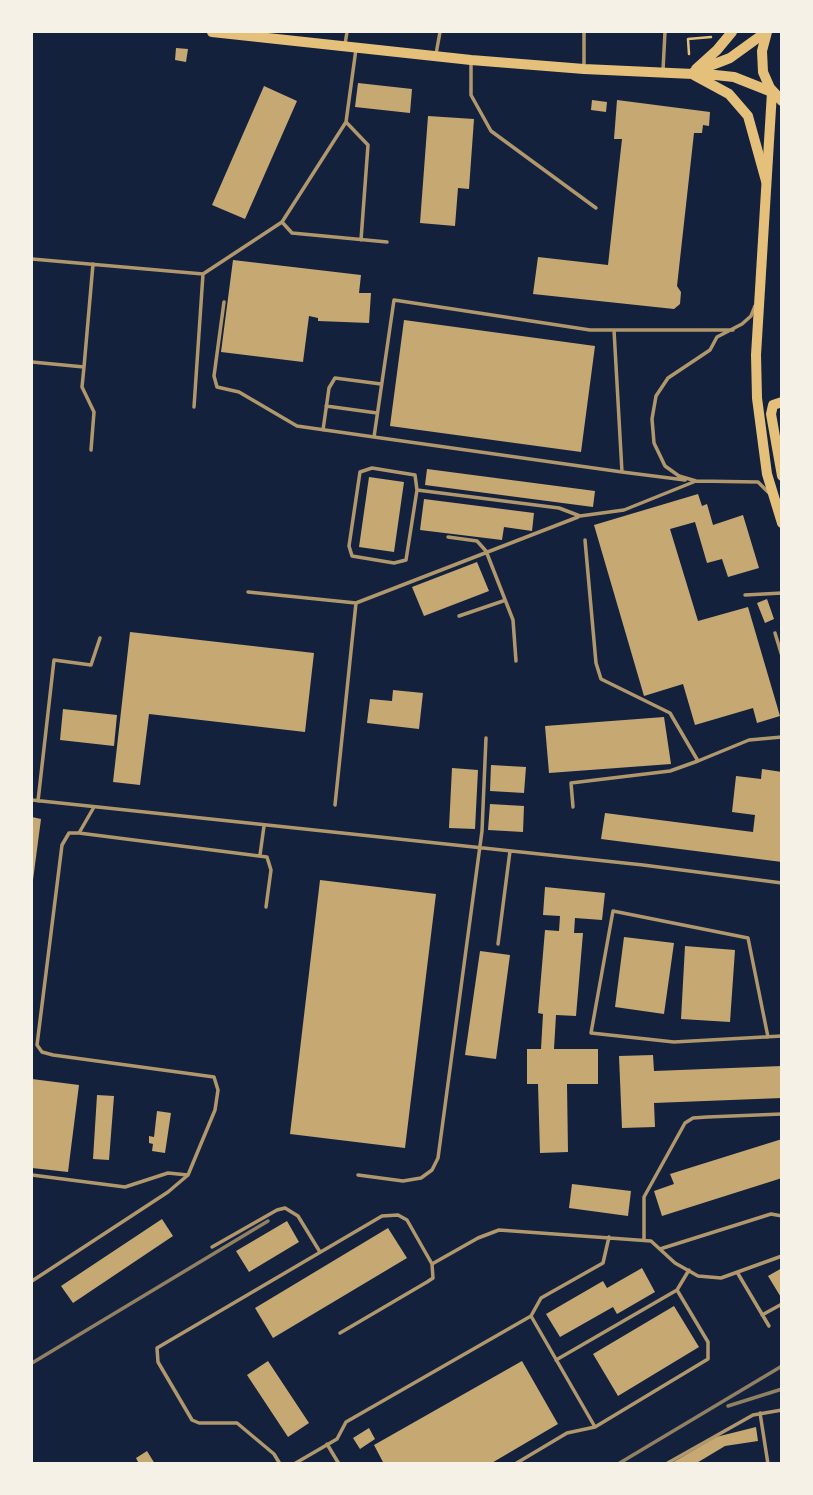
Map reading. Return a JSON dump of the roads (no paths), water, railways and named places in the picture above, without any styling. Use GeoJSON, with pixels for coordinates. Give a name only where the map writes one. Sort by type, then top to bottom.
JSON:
{"type":"FeatureCollection","features":[{"type":"Feature","properties":{"kind":"main road"},"geometry":{"type":"LineString","coordinates":[[212,32],[255,34],[471,60],[734,77],[772,92],[782,102]]}},
{"type":"Feature","properties":{"kind":"main road"},"geometry":{"type":"LineString","coordinates":[[691,74],[732,32]]}},
{"type":"Feature","properties":{"kind":"main road"},"geometry":{"type":"LineString","coordinates":[[691,74],[730,58],[767,32]]}},
{"type":"Feature","properties":{"kind":"main road"},"geometry":{"type":"LineString","coordinates":[[767,32],[761,62],[772,92],[760,292],[757,398],[760,440],[772,495],[782,523]]}},
{"type":"Feature","properties":{"kind":"main road"},"geometry":{"type":"LineString","coordinates":[[691,74],[729,94],[740,105],[747,116],[767,186]]}},
{"type":"Feature","properties":{"kind":"main road"},"geometry":{"type":"LineString","coordinates":[[782,402],[773,405],[771,414],[782,476]]}},
{"type":"Feature","properties":{"kind":"lane"},"geometry":{"type":"LineString","coordinates":[[32,259],[204,274],[282,222],[346,122],[350,46],[347,32]]}},
{"type":"Feature","properties":{"kind":"lane"},"geometry":{"type":"LineString","coordinates":[[436,56],[440,32]]}},
{"type":"Feature","properties":{"kind":"lane"},"geometry":{"type":"LineString","coordinates":[[584,32],[584,69]]}},
{"type":"Feature","properties":{"kind":"lane"},"geometry":{"type":"LineString","coordinates":[[663,72],[664,32]]}},
{"type":"Feature","properties":{"kind":"lane"},"geometry":{"type":"LineString","coordinates":[[471,60],[471,95],[491,131],[596,208]]}},
{"type":"Feature","properties":{"kind":"lane"},"geometry":{"type":"LineString","coordinates":[[346,122],[368,145],[361,240]]}},
{"type":"Feature","properties":{"kind":"lane"},"geometry":{"type":"LineString","coordinates":[[282,222],[292,233],[387,242]]}},
{"type":"Feature","properties":{"kind":"lane"},"geometry":{"type":"LineString","coordinates":[[91,450],[94,412],[82,387],[93,264]]}},
{"type":"Feature","properties":{"kind":"lane"},"geometry":{"type":"LineString","coordinates":[[194,407],[204,274]]}},
{"type":"Feature","properties":{"kind":"lane"},"geometry":{"type":"LineString","coordinates":[[696,481],[679,476],[665,466],[654,443],[652,419],[656,396],[668,379],[710,350],[717,337],[735,330],[751,316],[760,292]]}},
{"type":"Feature","properties":{"kind":"lane"},"geometry":{"type":"LineString","coordinates":[[374,437],[394,300],[590,330],[735,330]]}},
{"type":"Feature","properties":{"kind":"lane"},"geometry":{"type":"LineString","coordinates":[[224,302],[214,376],[217,387],[239,391],[297,426],[621,472],[696,481],[758,482],[772,495]]}},
{"type":"Feature","properties":{"kind":"lane"},"geometry":{"type":"LineString","coordinates":[[614,330],[621,472]]}},
{"type":"Feature","properties":{"kind":"lane"},"geometry":{"type":"LineString","coordinates":[[32,362],[84,367]]}},
{"type":"Feature","properties":{"kind":"lane"},"geometry":{"type":"LineString","coordinates":[[323,430],[330,382],[335,378],[382,384]]}},
{"type":"Feature","properties":{"kind":"lane"},"geometry":{"type":"LineString","coordinates":[[326,406],[377,413]]}},
{"type":"Feature","properties":{"kind":"lane"},"geometry":{"type":"LineString","coordinates":[[372,468],[415,475],[417,490],[406,560],[394,563],[352,556],[349,546],[360,472],[372,468]]}},
{"type":"Feature","properties":{"kind":"lane"},"geometry":{"type":"LineString","coordinates":[[248,592],[356,603],[580,516],[624,510],[696,481]]}},
{"type":"Feature","properties":{"kind":"lane"},"geometry":{"type":"LineString","coordinates":[[417,490],[559,508],[580,516]]}},
{"type":"Feature","properties":{"kind":"lane"},"geometry":{"type":"LineString","coordinates":[[448,537],[477,541],[486,551],[503,601],[513,620],[516,661]]}},
{"type":"Feature","properties":{"kind":"lane"},"geometry":{"type":"LineString","coordinates":[[585,540],[597,673],[601,679],[670,713],[698,761]]}},
{"type":"Feature","properties":{"kind":"lane"},"geometry":{"type":"LineString","coordinates":[[745,595],[782,593]]}},
{"type":"Feature","properties":{"kind":"lane"},"geometry":{"type":"LineString","coordinates":[[459,616],[503,601]]}},
{"type":"Feature","properties":{"kind":"lane"},"geometry":{"type":"LineString","coordinates":[[335,805],[356,603]]}},
{"type":"Feature","properties":{"kind":"lane"},"geometry":{"type":"LineString","coordinates":[[775,633],[782,656]]}},
{"type":"Feature","properties":{"kind":"lane"},"geometry":{"type":"LineString","coordinates":[[38,801],[54,660],[91,665],[100,638]]}},
{"type":"Feature","properties":{"kind":"lane"},"geometry":{"type":"LineString","coordinates":[[573,807],[571,783],[670,771],[749,740],[782,737]]}},
{"type":"Feature","properties":{"kind":"lane"},"geometry":{"type":"LineString","coordinates":[[358,1175],[403,1181],[421,1178],[432,1170],[438,1158],[481,831],[486,738]]}},
{"type":"Feature","properties":{"kind":"lane"},"geometry":{"type":"LineString","coordinates":[[32,800],[782,883]]}},
{"type":"Feature","properties":{"kind":"lane"},"geometry":{"type":"LineString","coordinates":[[79,833],[94,807]]}},
{"type":"Feature","properties":{"kind":"lane"},"geometry":{"type":"LineString","coordinates":[[260,855],[264,826]]}},
{"type":"Feature","properties":{"kind":"lane"},"geometry":{"type":"LineString","coordinates":[[32,1281],[168,1192],[188,1175],[215,1110],[218,1090],[214,1077],[53,1055],[42,1052],[37,1045],[62,845],[69,834],[79,833],[260,855],[271,863],[266,907]]}},
{"type":"Feature","properties":{"kind":"lane"},"geometry":{"type":"LineString","coordinates":[[498,944],[510,851]]}},
{"type":"Feature","properties":{"kind":"lane"},"geometry":{"type":"LineString","coordinates":[[768,1037],[748,938],[613,911],[591,1033],[674,1042],[768,1037],[782,1036]]}},
{"type":"Feature","properties":{"kind":"lane"},"geometry":{"type":"LineString","coordinates":[[644,1241],[644,1198],[685,1124],[693,1118],[782,1114]]}},
{"type":"Feature","properties":{"kind":"lane"},"geometry":{"type":"LineString","coordinates":[[32,1175],[125,1187],[168,1173],[188,1175]]}},
{"type":"Feature","properties":{"kind":"lane"},"geometry":{"type":"LineString","coordinates":[[212,1247],[285,1208],[298,1216],[320,1252]]}},
{"type":"Feature","properties":{"kind":"lane"},"geometry":{"type":"LineString","coordinates":[[660,1249],[771,1214],[782,1216]]}},
{"type":"Feature","properties":{"kind":"lane"},"geometry":{"type":"LineString","coordinates":[[280,1464],[274,1454],[237,1423],[199,1423],[192,1420],[155,1355],[163,1343],[320,1252],[383,1216],[398,1215],[407,1220],[432,1264],[433,1278],[340,1333]]}},
{"type":"Feature","properties":{"kind":"lane"},"geometry":{"type":"LineString","coordinates":[[432,1264],[478,1238],[499,1230],[652,1241],[698,1276],[721,1278],[782,1256]]}},
{"type":"Feature","properties":{"kind":"lane"},"geometry":{"type":"LineString","coordinates":[[294,1464],[337,1439],[346,1422],[531,1316],[541,1298],[603,1263],[609,1237]]}},
{"type":"Feature","properties":{"kind":"lane"},"geometry":{"type":"LineString","coordinates":[[556,1360],[677,1290],[689,1270]]}},
{"type":"Feature","properties":{"kind":"lane"},"geometry":{"type":"LineString","coordinates":[[737,1272],[769,1326]]}},
{"type":"Feature","properties":{"kind":"lane"},"geometry":{"type":"LineString","coordinates":[[515,1464],[567,1433],[595,1426],[708,1359],[708,1342],[677,1290]]}},
{"type":"Feature","properties":{"kind":"lane"},"geometry":{"type":"LineString","coordinates":[[762,1315],[782,1304]]}},
{"type":"Feature","properties":{"kind":"lane"},"geometry":{"type":"LineString","coordinates":[[531,1316],[595,1426]]}},
{"type":"Feature","properties":{"kind":"lane"},"geometry":{"type":"LineString","coordinates":[[666,1464],[760,1413],[782,1410]]}},
{"type":"Feature","properties":{"kind":"lane"},"geometry":{"type":"LineString","coordinates":[[760,1413],[768,1464]]}},
{"type":"Feature","properties":{"kind":"lane"},"geometry":{"type":"LineString","coordinates":[[327,1444],[339,1464]]}},
{"type":"Feature","properties":{"kind":"railway"},"geometry":{"type":"LineString","coordinates":[[32,1363],[268,1221]]}},
{"type":"Feature","properties":{"kind":"railway"},"geometry":{"type":"LineString","coordinates":[[618,1464],[782,1366]]}},
{"type":"Feature","properties":{"kind":"railway"},"geometry":{"type":"LineString","coordinates":[[728,1406],[782,1389]]}}]}
